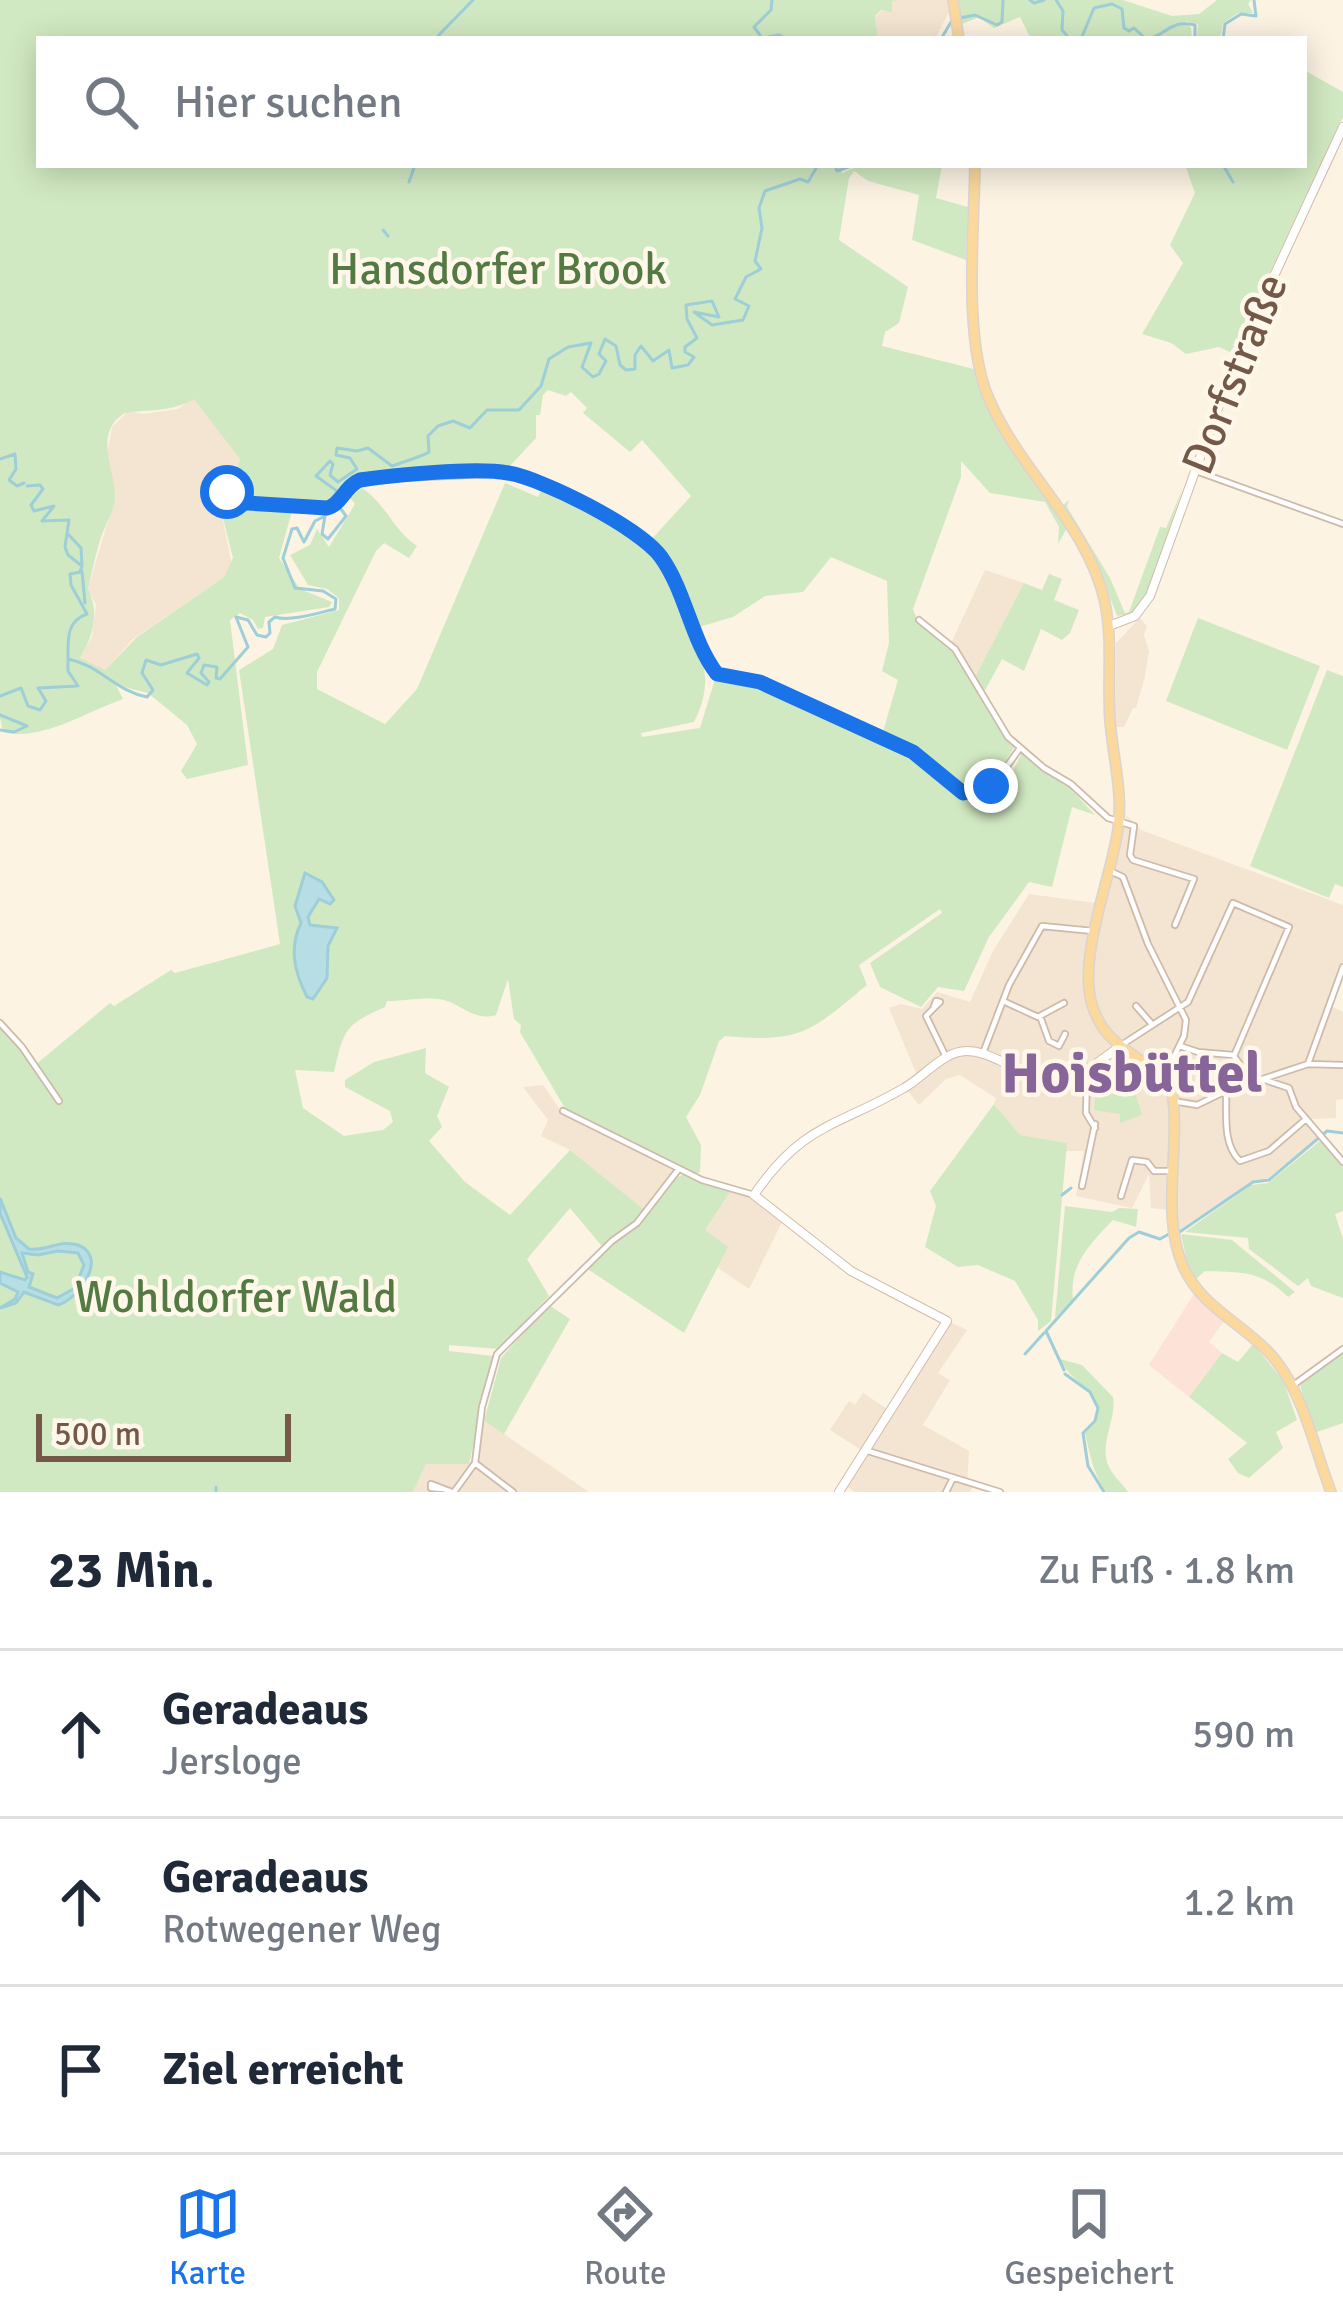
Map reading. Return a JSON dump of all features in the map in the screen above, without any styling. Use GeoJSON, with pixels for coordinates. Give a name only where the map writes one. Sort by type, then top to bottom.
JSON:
{"type":"FeatureCollection","features":[{"type":"Feature","properties":{"kind":"main road"},"geometry":{"type":"LineString","coordinates":[[952,0],[958,36]]}},
{"type":"Feature","properties":{"kind":"main road"},"geometry":{"type":"LineString","coordinates":[[974,168],[974,327],[981,377],[997,415],[1086,551],[1108,622],[1119,821],[1095,932],[1090,999],[1102,1026],[1119,1047],[1162,1078],[1173,1101],[1174,1232],[1182,1263],[1195,1288],[1262,1345],[1292,1386],[1331,1492]]}},
{"type":"Feature","properties":{"kind":"street","name":"Dorfstraße"},"geometry":{"type":"LineString","coordinates":[[1108,622],[1128,620],[1151,593],[1235,358],[1343,127]]}},
{"type":"Feature","properties":{"kind":"street"},"geometry":{"type":"LineString","coordinates":[[1195,470],[1343,524]]}},
{"type":"Feature","properties":{"kind":"street"},"geometry":{"type":"LineString","coordinates":[[227,492],[226,503],[336,503],[346,487],[360,480],[509,473],[601,512],[652,547],[689,610],[717,674],[760,682],[913,752],[963,793],[995,783],[1020,748]]}},
{"type":"Feature","properties":{"kind":"street"},"geometry":{"type":"LineString","coordinates":[[919,620],[955,649],[998,726],[1020,748],[1108,818],[1135,829],[1133,860],[1193,879],[1175,925]]}},
{"type":"Feature","properties":{"kind":"street"},"geometry":{"type":"LineString","coordinates":[[1108,870],[1124,878],[1146,940],[1182,1007],[1186,1028],[1162,1078]]}},
{"type":"Feature","properties":{"kind":"street"},"geometry":{"type":"LineString","coordinates":[[754,1195],[783,1157],[809,1135],[905,1088],[946,1057],[962,1051],[982,1053],[1040,1080],[1068,1081],[1087,1072],[1151,1023],[1182,1007],[1197,985],[1232,903],[1289,927],[1234,1056]]}},
{"type":"Feature","properties":{"kind":"street"},"geometry":{"type":"LineString","coordinates":[[982,1053],[1003,1001],[1044,925],[1095,932]]}},
{"type":"Feature","properties":{"kind":"street"},"geometry":{"type":"LineString","coordinates":[[1308,1064],[1343,967]]}},
{"type":"Feature","properties":{"kind":"street"},"geometry":{"type":"LineString","coordinates":[[1173,1011],[1170,1000],[1176,996]]}},
{"type":"Feature","properties":{"kind":"street"},"geometry":{"type":"LineString","coordinates":[[1003,1001],[1040,1016],[1049,1041],[1059,1046],[1065,1034]]}},
{"type":"Feature","properties":{"kind":"street"},"geometry":{"type":"LineString","coordinates":[[1040,1016],[1064,1003]]}},
{"type":"Feature","properties":{"kind":"street"},"geometry":{"type":"LineString","coordinates":[[934,1006],[926,1016],[946,1057]]}},
{"type":"Feature","properties":{"kind":"street"},"geometry":{"type":"LineString","coordinates":[[1136,1006],[1151,1023]]}},
{"type":"Feature","properties":{"kind":"street"},"geometry":{"type":"LineString","coordinates":[[0,1022],[59,1101]]}},
{"type":"Feature","properties":{"kind":"street"},"geometry":{"type":"LineString","coordinates":[[1180,1046],[1234,1056],[1255,1083]]}},
{"type":"Feature","properties":{"kind":"street"},"geometry":{"type":"LineString","coordinates":[[1173,1101],[1197,1106],[1226,1091],[1308,1064],[1343,1065]]}},
{"type":"Feature","properties":{"kind":"street"},"geometry":{"type":"LineString","coordinates":[[1082,1186],[1095,1126],[1086,1113],[1087,1072]]}},
{"type":"Feature","properties":{"kind":"street"},"geometry":{"type":"LineString","coordinates":[[1265,1080],[1288,1087],[1296,1107],[1343,1162]]}},
{"type":"Feature","properties":{"kind":"street"},"geometry":{"type":"LineString","coordinates":[[1226,1091],[1227,1135],[1232,1154],[1240,1161],[1269,1151],[1306,1118]]}},
{"type":"Feature","properties":{"kind":"street"},"geometry":{"type":"LineString","coordinates":[[563,1111],[678,1170],[754,1195],[851,1271],[946,1319],[839,1492]]}},
{"type":"Feature","properties":{"kind":"street"},"geometry":{"type":"LineString","coordinates":[[1121,1196],[1132,1160],[1147,1162],[1153,1170],[1174,1171]]}},
{"type":"Feature","properties":{"kind":"street"},"geometry":{"type":"LineString","coordinates":[[450,1491],[475,1463],[482,1407],[497,1354],[637,1222],[678,1170]]}},
{"type":"Feature","properties":{"kind":"street"},"geometry":{"type":"LineString","coordinates":[[1292,1386],[1343,1349]]}},
{"type":"Feature","properties":{"kind":"street"},"geometry":{"type":"LineString","coordinates":[[866,1451],[1000,1492]]}},
{"type":"Feature","properties":{"kind":"street"},"geometry":{"type":"LineString","coordinates":[[475,1463],[512,1492]]}},
{"type":"Feature","properties":{"kind":"street"},"geometry":{"type":"LineString","coordinates":[[946,1492],[953,1478]]}},
{"type":"Feature","properties":{"kind":"shaded area"},"geometry":{"type":"Polygon","coordinates":[[[947,0],[949,12],[937,36],[878,36],[875,17],[892,1],[947,0]]]}},
{"type":"Feature","properties":{"kind":"shaded area"},"geometry":{"type":"Polygon","coordinates":[[[205,389],[240,459],[220,506],[232,565],[224,577],[133,639],[104,671],[80,658],[92,637],[96,605],[88,588],[115,498],[107,455],[112,427],[129,411],[178,409],[205,389]]]}},
{"type":"Feature","properties":{"kind":"shaded area"},"geometry":{"type":"Polygon","coordinates":[[[985,570],[1024,583],[975,677],[951,643],[985,570]]]}},
{"type":"Feature","properties":{"kind":"shaded area"},"geometry":{"type":"Polygon","coordinates":[[[1140,618],[1147,626],[1145,676],[1136,708],[1124,727],[1115,727],[1116,643],[1140,618]]]}},
{"type":"Feature","properties":{"kind":"shaded area"},"geometry":{"type":"Polygon","coordinates":[[[1127,816],[1141,830],[1343,905],[1343,972],[1330,1006],[1343,1012],[1343,1099],[1336,1100],[1336,1118],[1309,1119],[1307,1123],[1319,1137],[1295,1159],[1180,1229],[1171,1229],[1170,1210],[1151,1208],[1149,1174],[1132,1208],[1076,1196],[1084,1151],[1066,1151],[1066,1143],[1020,1135],[994,1104],[996,1098],[960,1075],[946,1079],[919,1105],[907,1090],[919,1080],[889,1008],[901,1004],[922,1009],[937,992],[970,1002],[993,951],[1029,894],[1103,904],[1127,816]]]}},
{"type":"Feature","properties":{"kind":"shaded area"},"geometry":{"type":"Polygon","coordinates":[[[543,1085],[561,1111],[674,1170],[643,1209],[570,1150],[541,1136],[548,1120],[523,1087],[543,1085]]]}},
{"type":"Feature","properties":{"kind":"shaded area"},"geometry":{"type":"Polygon","coordinates":[[[732,1189],[757,1201],[782,1222],[749,1289],[718,1268],[705,1230],[732,1189]]]}},
{"type":"Feature","properties":{"kind":"shaded area"},"geometry":{"type":"Polygon","coordinates":[[[1194,1294],[1224,1321],[1209,1342],[1222,1353],[1189,1397],[1149,1365],[1194,1294]]]}},
{"type":"Feature","properties":{"kind":"shaded area"},"geometry":{"type":"Polygon","coordinates":[[[950,1322],[967,1330],[938,1373],[950,1380],[923,1425],[969,1451],[970,1492],[854,1492],[847,1486],[867,1454],[830,1430],[849,1401],[855,1405],[863,1393],[892,1412],[950,1322]]]}},
{"type":"Feature","properties":{"kind":"shaded area"},"geometry":{"type":"Polygon","coordinates":[[[484,1421],[589,1492],[413,1492],[426,1464],[469,1464],[477,1455],[484,1421]]]}},
{"type":"Feature","properties":{"kind":"green space","name":"Hansdorfer Brook"},"geometry":{"type":"Polygon","coordinates":[[[0,0],[902,0],[892,1],[892,12],[881,10],[875,16],[878,36],[36,36],[36,168],[841,168],[842,173],[854,168],[941,168],[936,198],[968,207],[966,260],[912,240],[919,195],[868,181],[854,171],[839,240],[908,287],[899,323],[885,332],[882,346],[974,369],[992,417],[1067,528],[1058,544],[1059,527],[1045,502],[990,493],[961,461],[961,477],[913,609],[921,624],[959,656],[997,726],[1014,747],[995,779],[964,791],[924,756],[882,735],[898,680],[882,671],[889,643],[887,581],[831,557],[803,592],[765,596],[733,617],[699,627],[666,555],[650,541],[691,496],[642,440],[630,452],[583,413],[587,408],[571,392],[566,396],[548,390],[540,415],[536,415],[536,438],[507,469],[370,475],[351,482],[328,506],[231,500],[228,492],[240,459],[194,399],[122,415],[107,442],[115,501],[88,588],[93,624],[80,658],[105,670],[137,637],[224,577],[233,558],[221,510],[292,511],[279,558],[300,589],[332,602],[329,607],[265,617],[263,628],[258,629],[240,613],[230,620],[248,765],[187,779],[181,771],[197,744],[187,725],[148,693],[116,685],[123,699],[47,729],[3,732],[0,0]]]}},
{"type":"Feature","properties":{"kind":"green space"},"geometry":{"type":"Polygon","coordinates":[[[958,0],[1123,0],[1172,16],[1199,14],[1217,0],[1251,0],[1253,13],[1238,13],[1223,23],[1221,36],[1197,36],[1198,24],[1185,21],[1192,36],[1030,36],[1020,17],[994,28],[979,17],[962,24],[958,0]]]}},
{"type":"Feature","properties":{"kind":"green space"},"geometry":{"type":"Polygon","coordinates":[[[1307,72],[1343,92],[1343,117],[1232,353],[1219,347],[1186,354],[1171,343],[1142,334],[1183,263],[1170,245],[1195,193],[1186,168],[1307,168],[1307,72]]]}},
{"type":"Feature","properties":{"kind":"green space","name":"Wohldorfer Wald"},"geometry":{"type":"Polygon","coordinates":[[[505,483],[538,497],[542,489],[638,540],[661,566],[697,642],[705,680],[694,722],[641,733],[642,737],[700,728],[716,676],[742,680],[922,760],[959,794],[970,796],[994,787],[1002,792],[1022,753],[1068,786],[1095,815],[1072,807],[1052,887],[1029,882],[989,937],[964,991],[938,987],[921,1007],[880,987],[870,963],[942,913],[940,909],[859,965],[867,985],[817,1024],[772,1038],[725,1036],[719,1041],[700,1095],[686,1117],[701,1145],[700,1172],[690,1177],[732,1189],[705,1230],[728,1247],[684,1333],[586,1268],[606,1251],[570,1208],[527,1259],[549,1296],[499,1349],[449,1345],[449,1351],[493,1356],[469,1464],[426,1464],[413,1492],[0,1492],[0,1025],[35,1065],[110,1003],[114,1006],[171,970],[175,973],[280,944],[239,670],[273,649],[282,625],[339,610],[339,598],[327,589],[308,585],[290,555],[310,545],[317,529],[329,547],[355,504],[350,498],[362,488],[417,546],[409,558],[384,543],[376,551],[317,672],[317,689],[385,724],[417,689],[505,483]],[[508,979],[496,1015],[480,1016],[439,999],[387,1001],[385,1007],[348,1030],[334,1072],[295,1070],[303,1108],[344,1136],[383,1130],[393,1122],[390,1111],[345,1087],[345,1080],[374,1062],[426,1048],[425,1073],[449,1087],[437,1116],[442,1127],[429,1141],[465,1182],[510,1215],[570,1150],[647,1212],[673,1179],[684,1174],[566,1110],[514,1019],[508,979]]]}},
{"type":"Feature","properties":{"kind":"green space"},"geometry":{"type":"Polygon","coordinates":[[[1182,490],[1149,590],[1133,613],[1117,616],[1098,565],[1062,506],[1069,500],[1067,507],[1110,578],[1125,613],[1160,527],[1166,528],[1182,490]]]}},
{"type":"Feature","properties":{"kind":"green space"},"geometry":{"type":"Polygon","coordinates":[[[1049,574],[1062,579],[1054,600],[1079,610],[1070,633],[1062,640],[1041,629],[1024,671],[1002,659],[983,694],[975,677],[1024,583],[1042,590],[1049,574]]]}},
{"type":"Feature","properties":{"kind":"green space"},"geometry":{"type":"Polygon","coordinates":[[[1198,618],[1320,666],[1287,750],[1166,701],[1198,618]]]}},
{"type":"Feature","properties":{"kind":"green space"},"geometry":{"type":"Polygon","coordinates":[[[1327,670],[1343,676],[1343,887],[1335,884],[1329,898],[1250,866],[1327,670]]]}},
{"type":"Feature","properties":{"kind":"green space"},"geometry":{"type":"Polygon","coordinates":[[[1112,1057],[1124,1057],[1136,1066],[1129,1073],[1142,1115],[1120,1123],[1120,1114],[1094,1110],[1097,1070],[1112,1057]]]}},
{"type":"Feature","properties":{"kind":"green space"},"geometry":{"type":"Polygon","coordinates":[[[994,1104],[1020,1135],[1067,1143],[1051,1321],[1038,1331],[1038,1320],[1015,1281],[978,1265],[958,1267],[925,1247],[936,1206],[930,1191],[994,1104]]]}},
{"type":"Feature","properties":{"kind":"green space"},"geometry":{"type":"Polygon","coordinates":[[[1321,1140],[1343,1167],[1343,1211],[1335,1214],[1343,1239],[1343,1298],[1311,1286],[1308,1278],[1298,1286],[1249,1249],[1248,1238],[1185,1232],[1251,1185],[1268,1183],[1321,1140]]]}},
{"type":"Feature","properties":{"kind":"green space"},"geometry":{"type":"Polygon","coordinates":[[[1065,1206],[1112,1212],[1138,1209],[1136,1227],[1113,1220],[1089,1246],[1074,1275],[1073,1299],[1055,1318],[1065,1206]]]}},
{"type":"Feature","properties":{"kind":"green space"},"geometry":{"type":"Polygon","coordinates":[[[1181,1234],[1232,1240],[1295,1292],[1288,1297],[1268,1281],[1240,1273],[1205,1271],[1196,1279],[1181,1234]]]}},
{"type":"Feature","properties":{"kind":"green space"},"geometry":{"type":"Polygon","coordinates":[[[549,1305],[570,1319],[504,1434],[484,1421],[501,1358],[549,1305]]]}},
{"type":"Feature","properties":{"kind":"green space"},"geometry":{"type":"Polygon","coordinates":[[[1253,1344],[1283,1380],[1297,1420],[1276,1432],[1283,1448],[1249,1478],[1238,1473],[1228,1459],[1247,1443],[1189,1397],[1222,1353],[1238,1362],[1253,1344]]]}},
{"type":"Feature","properties":{"kind":"green space"},"geometry":{"type":"Polygon","coordinates":[[[1343,1352],[1343,1423],[1314,1433],[1300,1385],[1343,1352]]]}},
{"type":"Feature","properties":{"kind":"green space"},"geometry":{"type":"Polygon","coordinates":[[[1060,1359],[1082,1365],[1113,1397],[1106,1458],[1128,1492],[1105,1492],[1085,1433],[1096,1422],[1095,1402],[1060,1359]]]}},
{"type":"Feature","properties":{"kind":"water"},"geometry":{"type":"Polygon","coordinates":[[[305,873],[322,882],[334,900],[330,904],[319,899],[308,917],[310,925],[337,928],[328,946],[327,978],[313,999],[307,997],[295,960],[301,923],[295,906],[305,873]]]}},
{"type":"Feature","properties":{"kind":"water"},"geometry":{"type":"Polygon","coordinates":[[[0,1198],[16,1238],[29,1249],[71,1244],[87,1251],[91,1268],[74,1295],[58,1305],[24,1292],[16,1303],[0,1308],[18,1292],[0,1283],[0,1272],[27,1277],[0,1213],[0,1198]],[[22,1253],[33,1274],[29,1287],[57,1298],[75,1288],[84,1265],[78,1253],[22,1253]]]}},
{"type":"Feature","properties":{"kind":"waterway"},"geometry":{"type":"LineString","coordinates":[[438,36],[473,0]]}},
{"type":"Feature","properties":{"kind":"waterway"},"geometry":{"type":"LineString","coordinates":[[761,36],[754,27],[771,10],[772,0]]}},
{"type":"Feature","properties":{"kind":"waterway"},"geometry":{"type":"LineString","coordinates":[[960,18],[975,15],[997,25],[1002,22],[1003,0]]}},
{"type":"Feature","properties":{"kind":"waterway"},"geometry":{"type":"LineString","coordinates":[[1030,0],[1044,0]]}},
{"type":"Feature","properties":{"kind":"waterway"},"geometry":{"type":"LineString","coordinates":[[1056,0],[1067,36]]}},
{"type":"Feature","properties":{"kind":"waterway"},"geometry":{"type":"LineString","coordinates":[[1223,36],[1225,24],[1241,14],[1256,16],[1254,0]]}},
{"type":"Feature","properties":{"kind":"waterway"},"geometry":{"type":"LineString","coordinates":[[1082,36],[1094,8],[1112,4],[1122,9],[1124,28],[1134,28],[1143,36]]}},
{"type":"Feature","properties":{"kind":"waterway"},"geometry":{"type":"LineString","coordinates":[[943,36],[951,22]]}},
{"type":"Feature","properties":{"kind":"waterway"},"geometry":{"type":"LineString","coordinates":[[1155,36],[1186,24],[1195,25],[1195,36]]}},
{"type":"Feature","properties":{"kind":"waterway"},"geometry":{"type":"LineString","coordinates":[[773,36],[781,36]]}},
{"type":"Feature","properties":{"kind":"waterway"},"geometry":{"type":"LineString","coordinates":[[409,182],[414,168]]}},
{"type":"Feature","properties":{"kind":"waterway"},"geometry":{"type":"LineString","coordinates":[[0,696],[21,688],[28,706],[40,710],[46,701],[38,688],[78,686],[68,671],[68,659],[147,697],[153,690],[142,673],[146,660],[161,665],[197,654],[199,658],[187,673],[207,685],[201,673],[204,665],[217,667],[216,678],[220,679],[248,647],[236,617],[248,620],[257,635],[266,637],[275,617],[296,618],[335,609],[336,599],[323,591],[295,588],[283,558],[292,529],[297,528],[304,542],[315,521],[325,516],[322,534],[328,539],[346,516],[333,498],[337,491],[316,476],[330,461],[330,475],[338,482],[357,469],[350,458],[336,455],[337,448],[368,448],[392,466],[427,453],[428,436],[438,426],[453,421],[470,428],[487,410],[519,410],[541,386],[549,359],[568,347],[591,343],[582,367],[593,377],[606,361],[599,354],[605,339],[616,346],[620,365],[626,370],[635,369],[641,346],[653,361],[669,350],[672,368],[688,365],[694,357],[685,347],[697,338],[686,305],[712,301],[719,317],[694,312],[712,325],[743,320],[749,306],[735,299],[746,277],[761,269],[755,261],[765,191],[800,179],[808,182],[816,168]]}},
{"type":"Feature","properties":{"kind":"waterway"},"geometry":{"type":"LineString","coordinates":[[836,168],[846,168]]}},
{"type":"Feature","properties":{"kind":"waterway"},"geometry":{"type":"LineString","coordinates":[[1225,168],[1233,182]]}},
{"type":"Feature","properties":{"kind":"waterway"},"geometry":{"type":"LineString","coordinates":[[383,230],[388,236]]}},
{"type":"Feature","properties":{"kind":"waterway"},"geometry":{"type":"LineString","coordinates":[[0,459],[15,454],[16,469],[9,480],[17,486],[24,483]]}},
{"type":"Feature","properties":{"kind":"waterway"},"geometry":{"type":"LineString","coordinates":[[27,486],[43,489],[31,505],[34,511],[54,506],[42,521],[69,520],[65,547],[82,566],[80,572],[70,574],[71,585],[87,614],[72,626],[68,659]]}},
{"type":"Feature","properties":{"kind":"waterway"},"geometry":{"type":"LineString","coordinates":[[68,534],[81,548],[82,566]]}},
{"type":"Feature","properties":{"kind":"waterway"},"geometry":{"type":"LineString","coordinates":[[82,571],[85,603]]}},
{"type":"Feature","properties":{"kind":"waterway"},"geometry":{"type":"LineString","coordinates":[[0,715],[27,726],[14,732],[0,730]]}},
{"type":"Feature","properties":{"kind":"waterway"},"geometry":{"type":"LineString","coordinates":[[1178,1233],[1253,1182],[1269,1180],[1327,1131],[1343,1133]]}},
{"type":"Feature","properties":{"kind":"waterway"},"geometry":{"type":"LineString","coordinates":[[1062,1195],[1071,1188]]}},
{"type":"Feature","properties":{"kind":"waterway"},"geometry":{"type":"LineString","coordinates":[[1064,1370],[1046,1331],[1129,1238],[1139,1232],[1160,1239],[1169,1234]]}},
{"type":"Feature","properties":{"kind":"waterway"},"geometry":{"type":"LineString","coordinates":[[1025,1354],[1044,1333]]}},
{"type":"Feature","properties":{"kind":"waterway"},"geometry":{"type":"LineString","coordinates":[[1065,1374],[1090,1392],[1098,1408],[1095,1421],[1083,1433],[1088,1466],[1104,1492]]}},
{"type":"Feature","properties":{"kind":"waterway"},"geometry":{"type":"LineString","coordinates":[[216,1487],[216,1492]]}},
{"type":"Feature","properties":{"kind":"district","name":"Hoisbüttel"},"geometry":{"type":"Point","coordinates":[1132,1073]}},
{"type":"Feature","properties":{"kind":"route"},"geometry":{"type":"LineString","coordinates":[[227,492],[230,502],[331,508],[349,485],[360,480],[512,474],[607,515],[652,547],[689,610],[717,674],[760,682],[913,752],[963,793],[991,786]]}}]}
